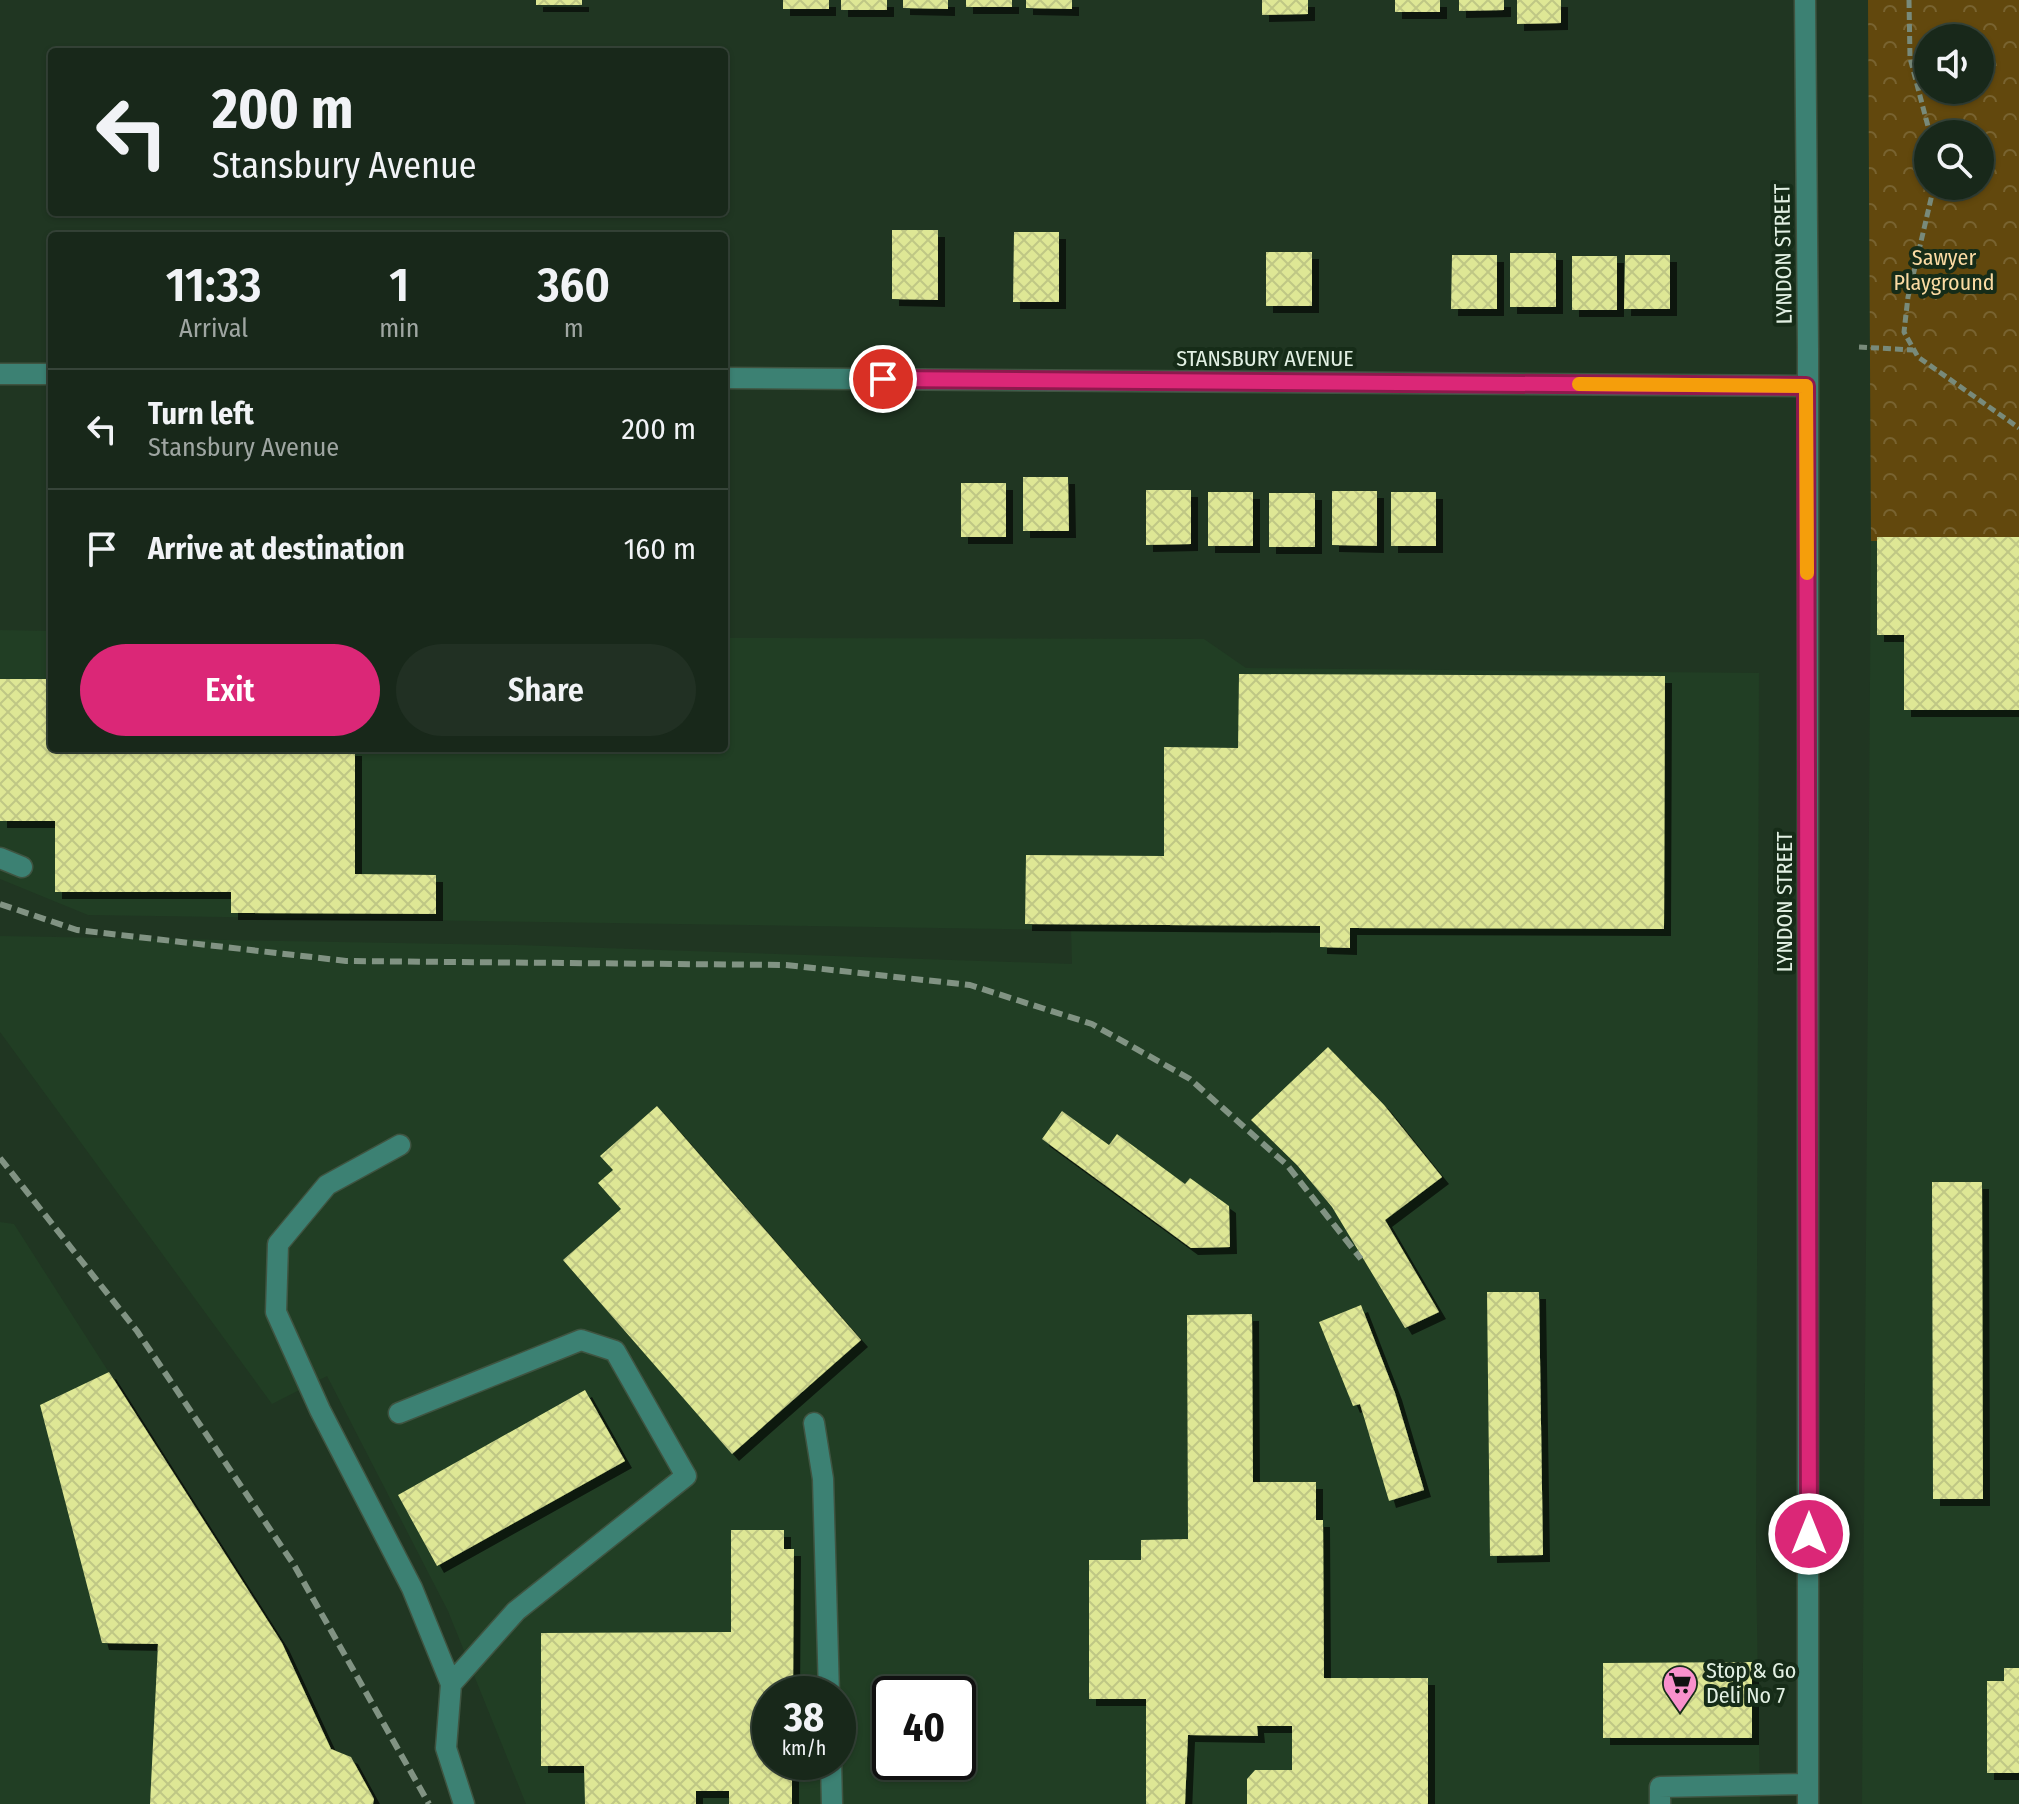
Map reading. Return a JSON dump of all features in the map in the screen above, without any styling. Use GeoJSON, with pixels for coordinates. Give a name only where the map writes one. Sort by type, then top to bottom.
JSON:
{"type":"FeatureCollection","features":[{"type":"Feature","properties":{"kind":"street","name":"LYNDON STREET"},"geometry":{"type":"LineString","coordinates":[[1805,0],[1808,1794]]}},
{"type":"Feature","properties":{"kind":"street"},"geometry":{"type":"LineString","coordinates":[[0,374],[48,374]]}},
{"type":"Feature","properties":{"kind":"street","name":"STANSBURY AVENUE"},"geometry":{"type":"LineString","coordinates":[[728,378],[1806,386]]}},
{"type":"Feature","properties":{"kind":"street"},"geometry":{"type":"LineString","coordinates":[[0,858],[22,867]]}},
{"type":"Feature","properties":{"kind":"street"},"geometry":{"type":"LineString","coordinates":[[400,1145],[327,1185],[278,1244],[276,1312],[320,1410],[412,1588],[451,1684],[446,1748],[464,1804]]}},
{"type":"Feature","properties":{"kind":"street"},"geometry":{"type":"LineString","coordinates":[[399,1413],[581,1340],[615,1351],[686,1476],[516,1611],[451,1684]]}},
{"type":"Feature","properties":{"kind":"street"},"geometry":{"type":"LineString","coordinates":[[814,1423],[823,1479],[828,1676]]}},
{"type":"Feature","properties":{"kind":"street"},"geometry":{"type":"LineString","coordinates":[[831,1780],[832,1804]]}},
{"type":"Feature","properties":{"kind":"street"},"geometry":{"type":"LineString","coordinates":[[1660,1804],[1660,1787],[1808,1794]]}},
{"type":"Feature","properties":{"kind":"path"},"geometry":{"type":"LineString","coordinates":[[1909,0],[1910,58],[1926,120]]}},
{"type":"Feature","properties":{"kind":"path"},"geometry":{"type":"LineString","coordinates":[[1931,200],[1908,297],[1904,332],[1918,357],[2019,428]]}},
{"type":"Feature","properties":{"kind":"path"},"geometry":{"type":"LineString","coordinates":[[1859,347],[1914,350]]}},
{"type":"Feature","properties":{"kind":"shaded area"},"geometry":{"type":"Polygon","coordinates":[[[1871,541],[2019,541],[2019,1804],[1862,1804],[1871,541]]]}},
{"type":"Feature","properties":{"kind":"shaded area"},"geometry":{"type":"Polygon","coordinates":[[[0,630],[48,631],[48,752],[728,752],[728,638],[1204,639],[1246,668],[1759,673],[1756,1565],[1760,1804],[526,1804],[448,1611],[327,1376],[272,1404],[0,1032],[0,936],[517,945],[1072,964],[1071,930],[88,915],[0,879],[0,630]]]}},
{"type":"Feature","properties":{"kind":"shaded area"},"geometry":{"type":"Polygon","coordinates":[[[0,1222],[14,1224],[282,1643],[357,1804],[0,1804],[0,1222]]]}},
{"type":"Feature","properties":{"kind":"green space","name":"Sawyer Playground"},"geometry":{"type":"Polygon","coordinates":[[[1868,0],[2019,0],[2019,541],[1871,541],[1868,0]]]}},
{"type":"Feature","properties":{"kind":"building"},"geometry":{"type":"Polygon","coordinates":[[[536,0],[582,0],[582,5],[536,5],[536,0]]]}},
{"type":"Feature","properties":{"kind":"building"},"geometry":{"type":"Polygon","coordinates":[[[783,0],[829,0],[829,9],[783,9],[783,0]]]}},
{"type":"Feature","properties":{"kind":"building"},"geometry":{"type":"Polygon","coordinates":[[[841,0],[887,0],[887,10],[841,10],[841,0]]]}},
{"type":"Feature","properties":{"kind":"building"},"geometry":{"type":"Polygon","coordinates":[[[903,0],[948,0],[948,9],[903,8],[903,0]]]}},
{"type":"Feature","properties":{"kind":"building"},"geometry":{"type":"Polygon","coordinates":[[[966,0],[1012,0],[1012,7],[966,7],[966,0]]]}},
{"type":"Feature","properties":{"kind":"building"},"geometry":{"type":"Polygon","coordinates":[[[1026,0],[1072,0],[1072,9],[1026,8],[1026,0]]]}},
{"type":"Feature","properties":{"kind":"building"},"geometry":{"type":"Polygon","coordinates":[[[1262,0],[1308,0],[1308,14],[1262,15],[1262,0]]]}},
{"type":"Feature","properties":{"kind":"building"},"geometry":{"type":"Polygon","coordinates":[[[1395,0],[1440,0],[1440,12],[1395,12],[1395,0]]]}},
{"type":"Feature","properties":{"kind":"building"},"geometry":{"type":"Polygon","coordinates":[[[1459,0],[1504,0],[1504,10],[1459,11],[1459,0]]]}},
{"type":"Feature","properties":{"kind":"building"},"geometry":{"type":"Polygon","coordinates":[[[1517,0],[1561,0],[1561,23],[1517,24],[1517,0]]]}},
{"type":"Feature","properties":{"kind":"building"},"geometry":{"type":"Polygon","coordinates":[[[892,230],[938,230],[938,300],[892,299],[892,230]]]}},
{"type":"Feature","properties":{"kind":"building"},"geometry":{"type":"Polygon","coordinates":[[[1014,232],[1059,232],[1059,302],[1013,302],[1014,232]]]}},
{"type":"Feature","properties":{"kind":"building"},"geometry":{"type":"Polygon","coordinates":[[[1266,252],[1312,252],[1312,306],[1266,306],[1266,252]]]}},
{"type":"Feature","properties":{"kind":"building"},"geometry":{"type":"Polygon","coordinates":[[[1510,253],[1556,253],[1556,307],[1510,307],[1510,253]]]}},
{"type":"Feature","properties":{"kind":"building"},"geometry":{"type":"Polygon","coordinates":[[[1452,255],[1497,255],[1497,309],[1451,309],[1452,255]]]}},
{"type":"Feature","properties":{"kind":"building"},"geometry":{"type":"Polygon","coordinates":[[[1625,255],[1670,255],[1670,309],[1624,309],[1625,255]]]}},
{"type":"Feature","properties":{"kind":"building"},"geometry":{"type":"Polygon","coordinates":[[[1572,256],[1617,256],[1617,310],[1572,310],[1572,256]]]}},
{"type":"Feature","properties":{"kind":"building"},"geometry":{"type":"Polygon","coordinates":[[[1023,477],[1068,477],[1069,531],[1023,531],[1023,477]]]}},
{"type":"Feature","properties":{"kind":"building"},"geometry":{"type":"Polygon","coordinates":[[[961,483],[1006,483],[1006,537],[961,537],[961,483]]]}},
{"type":"Feature","properties":{"kind":"building"},"geometry":{"type":"Polygon","coordinates":[[[1146,490],[1191,490],[1191,544],[1146,545],[1146,490]]]}},
{"type":"Feature","properties":{"kind":"building"},"geometry":{"type":"Polygon","coordinates":[[[1332,491],[1377,491],[1377,546],[1332,545],[1332,491]]]}},
{"type":"Feature","properties":{"kind":"building"},"geometry":{"type":"Polygon","coordinates":[[[1208,492],[1253,492],[1253,546],[1208,546],[1208,492]]]}},
{"type":"Feature","properties":{"kind":"building"},"geometry":{"type":"Polygon","coordinates":[[[1391,492],[1436,492],[1436,546],[1391,546],[1391,492]]]}},
{"type":"Feature","properties":{"kind":"building"},"geometry":{"type":"Polygon","coordinates":[[[1269,493],[1315,493],[1315,547],[1269,547],[1269,493]]]}},
{"type":"Feature","properties":{"kind":"building"},"geometry":{"type":"Polygon","coordinates":[[[1877,537],[2019,537],[2019,710],[1904,710],[1904,635],[1877,635],[1877,537]]]}},
{"type":"Feature","properties":{"kind":"building"},"geometry":{"type":"Polygon","coordinates":[[[1239,674],[1665,676],[1664,929],[1350,928],[1350,948],[1320,947],[1320,926],[1025,924],[1026,855],[1164,856],[1164,747],[1238,748],[1239,674]]]}},
{"type":"Feature","properties":{"kind":"building"},"geometry":{"type":"Polygon","coordinates":[[[0,679],[48,679],[48,752],[355,752],[355,874],[436,875],[436,914],[231,913],[231,892],[55,892],[55,821],[0,821],[0,679]]]}},
{"type":"Feature","properties":{"kind":"building"},"geometry":{"type":"Polygon","coordinates":[[[1328,1047],[1384,1105],[1442,1177],[1385,1220],[1439,1312],[1405,1328],[1332,1207],[1297,1165],[1251,1120],[1328,1047]]]}},
{"type":"Feature","properties":{"kind":"building"},"geometry":{"type":"Polygon","coordinates":[[[657,1106],[861,1340],[732,1454],[563,1260],[621,1209],[598,1183],[613,1170],[600,1156],[657,1106]]]}},
{"type":"Feature","properties":{"kind":"building"},"geometry":{"type":"Polygon","coordinates":[[[1062,1111],[1109,1145],[1117,1134],[1185,1184],[1190,1178],[1229,1206],[1230,1247],[1191,1248],[1042,1139],[1062,1111]]]}},
{"type":"Feature","properties":{"kind":"building"},"geometry":{"type":"Polygon","coordinates":[[[1932,1182],[1982,1182],[1983,1499],[1933,1499],[1932,1182]]]}},
{"type":"Feature","properties":{"kind":"building"},"geometry":{"type":"Polygon","coordinates":[[[1487,1292],[1539,1292],[1543,1555],[1490,1556],[1487,1292]]]}},
{"type":"Feature","properties":{"kind":"building"},"geometry":{"type":"Polygon","coordinates":[[[1361,1305],[1395,1393],[1424,1490],[1389,1501],[1360,1404],[1353,1406],[1319,1322],[1361,1305]]]}},
{"type":"Feature","properties":{"kind":"building"},"geometry":{"type":"Polygon","coordinates":[[[1252,1314],[1253,1482],[1316,1482],[1316,1520],[1323,1520],[1324,1678],[1428,1678],[1428,1804],[1247,1804],[1247,1779],[1255,1770],[1292,1770],[1292,1726],[1257,1726],[1258,1736],[1188,1735],[1185,1804],[1146,1804],[1146,1699],[1089,1699],[1089,1560],[1141,1560],[1141,1540],[1188,1539],[1187,1315],[1252,1314]]]}},
{"type":"Feature","properties":{"kind":"building"},"geometry":{"type":"Polygon","coordinates":[[[109,1372],[282,1643],[331,1749],[351,1757],[374,1799],[373,1804],[150,1804],[158,1644],[102,1643],[40,1405],[109,1372]]]}},
{"type":"Feature","properties":{"kind":"building"},"geometry":{"type":"Polygon","coordinates":[[[585,1390],[625,1461],[437,1566],[398,1495],[585,1390]]]}},
{"type":"Feature","properties":{"kind":"building"},"geometry":{"type":"Polygon","coordinates":[[[731,1530],[784,1530],[784,1549],[794,1549],[793,1676],[752,1676],[752,1780],[792,1780],[792,1804],[729,1804],[729,1791],[696,1791],[696,1804],[585,1804],[584,1766],[541,1766],[541,1633],[731,1632],[731,1530]]]}},
{"type":"Feature","properties":{"kind":"building"},"geometry":{"type":"Polygon","coordinates":[[[1752,1662],[1752,1738],[1603,1738],[1603,1663],[1752,1662]]]}},
{"type":"Feature","properties":{"kind":"building"},"geometry":{"type":"Polygon","coordinates":[[[2004,1668],[2019,1668],[2019,1773],[1987,1773],[1987,1681],[2004,1681],[2004,1668]]]}},
{"type":"Feature","properties":{"kind":"railway"},"geometry":{"type":"LineString","coordinates":[[0,904],[77,930],[346,961],[786,965],[970,985],[1092,1024],[1190,1079],[1287,1165],[1361,1259]]}},
{"type":"Feature","properties":{"kind":"railway"},"geometry":{"type":"LineString","coordinates":[[0,1158],[137,1331],[294,1565],[429,1804]]}},
{"type":"Feature","properties":{"kind":"slow traffic"},"geometry":{"type":"LineString","coordinates":[[1579,384],[1806,386],[1807,573]]}},
{"type":"Feature","properties":{"kind":"place","name":"Stop & Go Deli No 7"},"geometry":{"type":"Point","coordinates":[1680,1714]}},
{"type":"Feature","properties":{"kind":"route"},"geometry":{"type":"LineString","coordinates":[[883,379],[1806,386],[1809,1534]]}}]}
